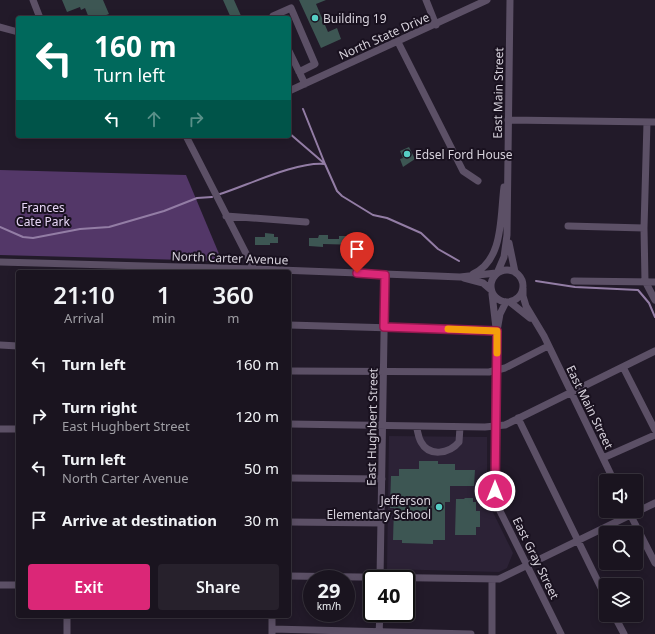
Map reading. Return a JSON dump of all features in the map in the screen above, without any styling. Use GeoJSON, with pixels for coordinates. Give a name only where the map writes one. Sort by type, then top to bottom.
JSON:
{"type":"FeatureCollection","features":[{"type":"Feature","properties":{"kind":"street"},"geometry":{"type":"LineString","coordinates":[[33,0],[39,16]]}},
{"type":"Feature","properties":{"kind":"street","name":"North State Drive"},"geometry":{"type":"LineString","coordinates":[[291,90],[436,25],[487,0]]}},
{"type":"Feature","properties":{"kind":"street","name":"East Main Street"},"geometry":{"type":"LineString","coordinates":[[497,272],[504,257],[507,235],[510,0]]}},
{"type":"Feature","properties":{"kind":"street"},"geometry":{"type":"LineString","coordinates":[[429,1],[436,25]]}},
{"type":"Feature","properties":{"kind":"street"},"geometry":{"type":"LineString","coordinates":[[273,16],[291,8],[315,64],[299,72]]}},
{"type":"Feature","properties":{"kind":"street"},"geometry":{"type":"LineString","coordinates":[[0,28],[16,32]]}},
{"type":"Feature","properties":{"kind":"street"},"geometry":{"type":"LineString","coordinates":[[398,42],[463,172],[478,181]]}},
{"type":"Feature","properties":{"kind":"street"},"geometry":{"type":"LineString","coordinates":[[291,55],[305,84]]}},
{"type":"Feature","properties":{"kind":"street"},"geometry":{"type":"LineString","coordinates":[[508,120],[655,122]]}},
{"type":"Feature","properties":{"kind":"street"},"geometry":{"type":"LineString","coordinates":[[647,122],[644,228],[645,281],[655,300]]}},
{"type":"Feature","properties":{"kind":"street"},"geometry":{"type":"LineString","coordinates":[[187,138],[254,269]]}},
{"type":"Feature","properties":{"kind":"street"},"geometry":{"type":"LineString","coordinates":[[469,275],[485,266],[494,254],[508,153]]}},
{"type":"Feature","properties":{"kind":"street"},"geometry":{"type":"LineString","coordinates":[[226,216],[306,222]]}},
{"type":"Feature","properties":{"kind":"street"},"geometry":{"type":"LineString","coordinates":[[568,226],[644,228]]}},
{"type":"Feature","properties":{"kind":"street","name":"East Main Street"},"geometry":{"type":"LineString","coordinates":[[507,235],[510,257],[515,272]]}},
{"type":"Feature","properties":{"kind":"street","name":"North Carter Avenue"},"geometry":{"type":"LineString","coordinates":[[0,262],[173,269],[266,270]]}},
{"type":"Feature","properties":{"kind":"street"},"geometry":{"type":"LineString","coordinates":[[504,269],[515,272],[522,279],[523,288],[520,295],[508,302],[500,314],[497,331],[491,292],[492,278],[497,272],[504,269]]}},
{"type":"Feature","properties":{"kind":"street","name":"North Carter Avenue"},"geometry":{"type":"LineString","coordinates":[[291,272],[460,277],[483,283],[491,292]]}},
{"type":"Feature","properties":{"kind":"street","name":"North Carter Avenue"},"geometry":{"type":"LineString","coordinates":[[460,277],[497,272]]}},
{"type":"Feature","properties":{"kind":"street","name":"East Hughbert Street"},"geometry":{"type":"LineString","coordinates":[[380,570],[385,275]]}},
{"type":"Feature","properties":{"kind":"street"},"geometry":{"type":"LineString","coordinates":[[574,280],[655,282]]}},
{"type":"Feature","properties":{"kind":"street","name":"East Main Street"},"geometry":{"type":"LineString","coordinates":[[523,288],[522,296],[526,306],[548,346],[611,474]]}},
{"type":"Feature","properties":{"kind":"street"},"geometry":{"type":"LineString","coordinates":[[491,292],[496,299],[508,302]]}},
{"type":"Feature","properties":{"kind":"street","name":"East Main Street"},"geometry":{"type":"LineString","coordinates":[[508,302],[535,322]]}},
{"type":"Feature","properties":{"kind":"street"},"geometry":{"type":"LineString","coordinates":[[291,325],[497,331]]}},
{"type":"Feature","properties":{"kind":"street","name":"East Gray Street"},"geometry":{"type":"LineString","coordinates":[[497,331],[495,491],[500,511],[561,634]]}},
{"type":"Feature","properties":{"kind":"street"},"geometry":{"type":"LineString","coordinates":[[0,345],[16,346]]}},
{"type":"Feature","properties":{"kind":"street"},"geometry":{"type":"LineString","coordinates":[[291,370],[489,372],[505,368],[548,346]]}},
{"type":"Feature","properties":{"kind":"street"},"geometry":{"type":"LineString","coordinates":[[291,424],[460,427],[504,425],[655,351]]}},
{"type":"Feature","properties":{"kind":"street"},"geometry":{"type":"LineString","coordinates":[[622,367],[655,430]]}},
{"type":"Feature","properties":{"kind":"street"},"geometry":{"type":"LineString","coordinates":[[518,418],[599,584]]}},
{"type":"Feature","properties":{"kind":"street"},"geometry":{"type":"LineString","coordinates":[[416,426],[421,441],[425,447],[434,452],[445,452],[459,442],[460,427]]}},
{"type":"Feature","properties":{"kind":"street"},"geometry":{"type":"LineString","coordinates":[[0,429],[16,429]]}},
{"type":"Feature","properties":{"kind":"street"},"geometry":{"type":"LineString","coordinates":[[603,458],[655,435]]}},
{"type":"Feature","properties":{"kind":"street"},"geometry":{"type":"LineString","coordinates":[[291,478],[315,477],[382,479]]}},
{"type":"Feature","properties":{"kind":"street"},"geometry":{"type":"LineString","coordinates":[[643,508],[655,503]]}},
{"type":"Feature","properties":{"kind":"street"},"geometry":{"type":"LineString","coordinates":[[415,579],[492,580],[527,566],[621,518]]}},
{"type":"Feature","properties":{"kind":"street"},"geometry":{"type":"LineString","coordinates":[[632,518],[655,563]]}},
{"type":"Feature","properties":{"kind":"street"},"geometry":{"type":"LineString","coordinates":[[291,522],[381,523]]}},
{"type":"Feature","properties":{"kind":"street"},"geometry":{"type":"LineString","coordinates":[[291,576],[363,578]]}},
{"type":"Feature","properties":{"kind":"street"},"geometry":{"type":"LineString","coordinates":[[492,580],[492,634]]}},
{"type":"Feature","properties":{"kind":"street"},"geometry":{"type":"LineString","coordinates":[[0,585],[16,585]]}},
{"type":"Feature","properties":{"kind":"street"},"geometry":{"type":"LineString","coordinates":[[67,618],[67,634]]}},
{"type":"Feature","properties":{"kind":"street"},"geometry":{"type":"LineString","coordinates":[[272,618],[272,632],[471,634]]}},
{"type":"Feature","properties":{"kind":"street"},"geometry":{"type":"LineString","coordinates":[[492,621],[498,634]]}},
{"type":"Feature","properties":{"kind":"street"},"geometry":{"type":"LineString","coordinates":[[379,633],[380,622]]}},
{"type":"Feature","properties":{"kind":"street"},"geometry":{"type":"LineString","coordinates":[[618,622],[624,634]]}},
{"type":"Feature","properties":{"kind":"shaded area","name":"Jefferson Elementary School"},"geometry":{"type":"Polygon","coordinates":[[[389,436],[487,437],[487,500],[513,553],[507,568],[499,572],[387,569],[389,436]]]}},
{"type":"Feature","properties":{"kind":"green space","name":"Frances Cate Park"},"geometry":{"type":"Polygon","coordinates":[[[0,170],[186,175],[222,261],[0,255],[0,170]]]}},
{"type":"Feature","properties":{"kind":"building"},"geometry":{"type":"Polygon","coordinates":[[[62,0],[103,0],[109,14],[104,16],[88,16],[85,8],[81,10],[80,7],[67,12],[62,0]]]}},
{"type":"Feature","properties":{"kind":"building"},"geometry":{"type":"Polygon","coordinates":[[[223,0],[234,0],[241,16],[230,16],[223,0]]]}},
{"type":"Feature","properties":{"kind":"building","name":"Building 19"},"geometry":{"type":"Polygon","coordinates":[[[299,0],[326,0],[316,4],[328,32],[337,28],[341,39],[321,48],[299,0]]]}},
{"type":"Feature","properties":{"kind":"building","name":"Edsel Ford House"},"geometry":{"type":"Polygon","coordinates":[[[409,147],[415,159],[403,167],[400,159],[403,158],[400,151],[409,147]]]}},
{"type":"Feature","properties":{"kind":"building"},"geometry":{"type":"Polygon","coordinates":[[[265,233],[274,234],[274,237],[278,237],[278,243],[270,243],[270,245],[255,245],[255,237],[265,237],[265,233]]]}},
{"type":"Feature","properties":{"kind":"building"},"geometry":{"type":"Polygon","coordinates":[[[319,235],[328,235],[328,239],[339,239],[339,236],[359,236],[359,245],[323,244],[323,247],[309,246],[309,238],[318,238],[319,235]]]}},
{"type":"Feature","properties":{"kind":"building"},"geometry":{"type":"Polygon","coordinates":[[[419,461],[438,461],[438,464],[455,464],[455,470],[475,470],[474,486],[450,486],[450,502],[445,502],[445,540],[433,540],[433,544],[402,543],[402,540],[393,540],[394,508],[390,508],[391,476],[399,476],[399,469],[419,469],[419,461]]]}},
{"type":"Feature","properties":{"kind":"building"},"geometry":{"type":"Polygon","coordinates":[[[473,498],[473,502],[476,502],[476,511],[480,511],[480,527],[476,527],[476,535],[455,535],[456,499],[473,498]]]}},
{"type":"Feature","properties":{"kind":"waterway"},"geometry":{"type":"LineString","coordinates":[[220,194],[273,174],[301,166],[325,164],[303,109]]}},
{"type":"Feature","properties":{"kind":"waterway"},"geometry":{"type":"LineString","coordinates":[[291,135],[325,164],[337,191],[342,196],[373,215],[387,218],[421,233],[438,249],[459,261]]}},
{"type":"Feature","properties":{"kind":"waterway"},"geometry":{"type":"LineString","coordinates":[[0,227],[23,237],[33,238],[80,229],[109,227],[164,211],[197,198],[212,197]]}},
{"type":"Feature","properties":{"kind":"waterway"},"geometry":{"type":"LineString","coordinates":[[536,281],[575,287],[638,290],[649,303],[655,317]]}},
{"type":"Feature","properties":{"kind":"slow traffic"},"geometry":{"type":"LineString","coordinates":[[448,329],[497,331],[497,353]]}},
{"type":"Feature","properties":{"kind":"place","name":"Building 19"},"geometry":{"type":"Point","coordinates":[315,18]}},
{"type":"Feature","properties":{"kind":"place","name":"Edsel Ford House"},"geometry":{"type":"Point","coordinates":[407,154]}},
{"type":"Feature","properties":{"kind":"place","name":"Jefferson Elementary School"},"geometry":{"type":"Point","coordinates":[439,507]}},
{"type":"Feature","properties":{"kind":"route"},"geometry":{"type":"LineString","coordinates":[[357,273],[385,275],[384,327],[497,331],[495,491]]}}]}
